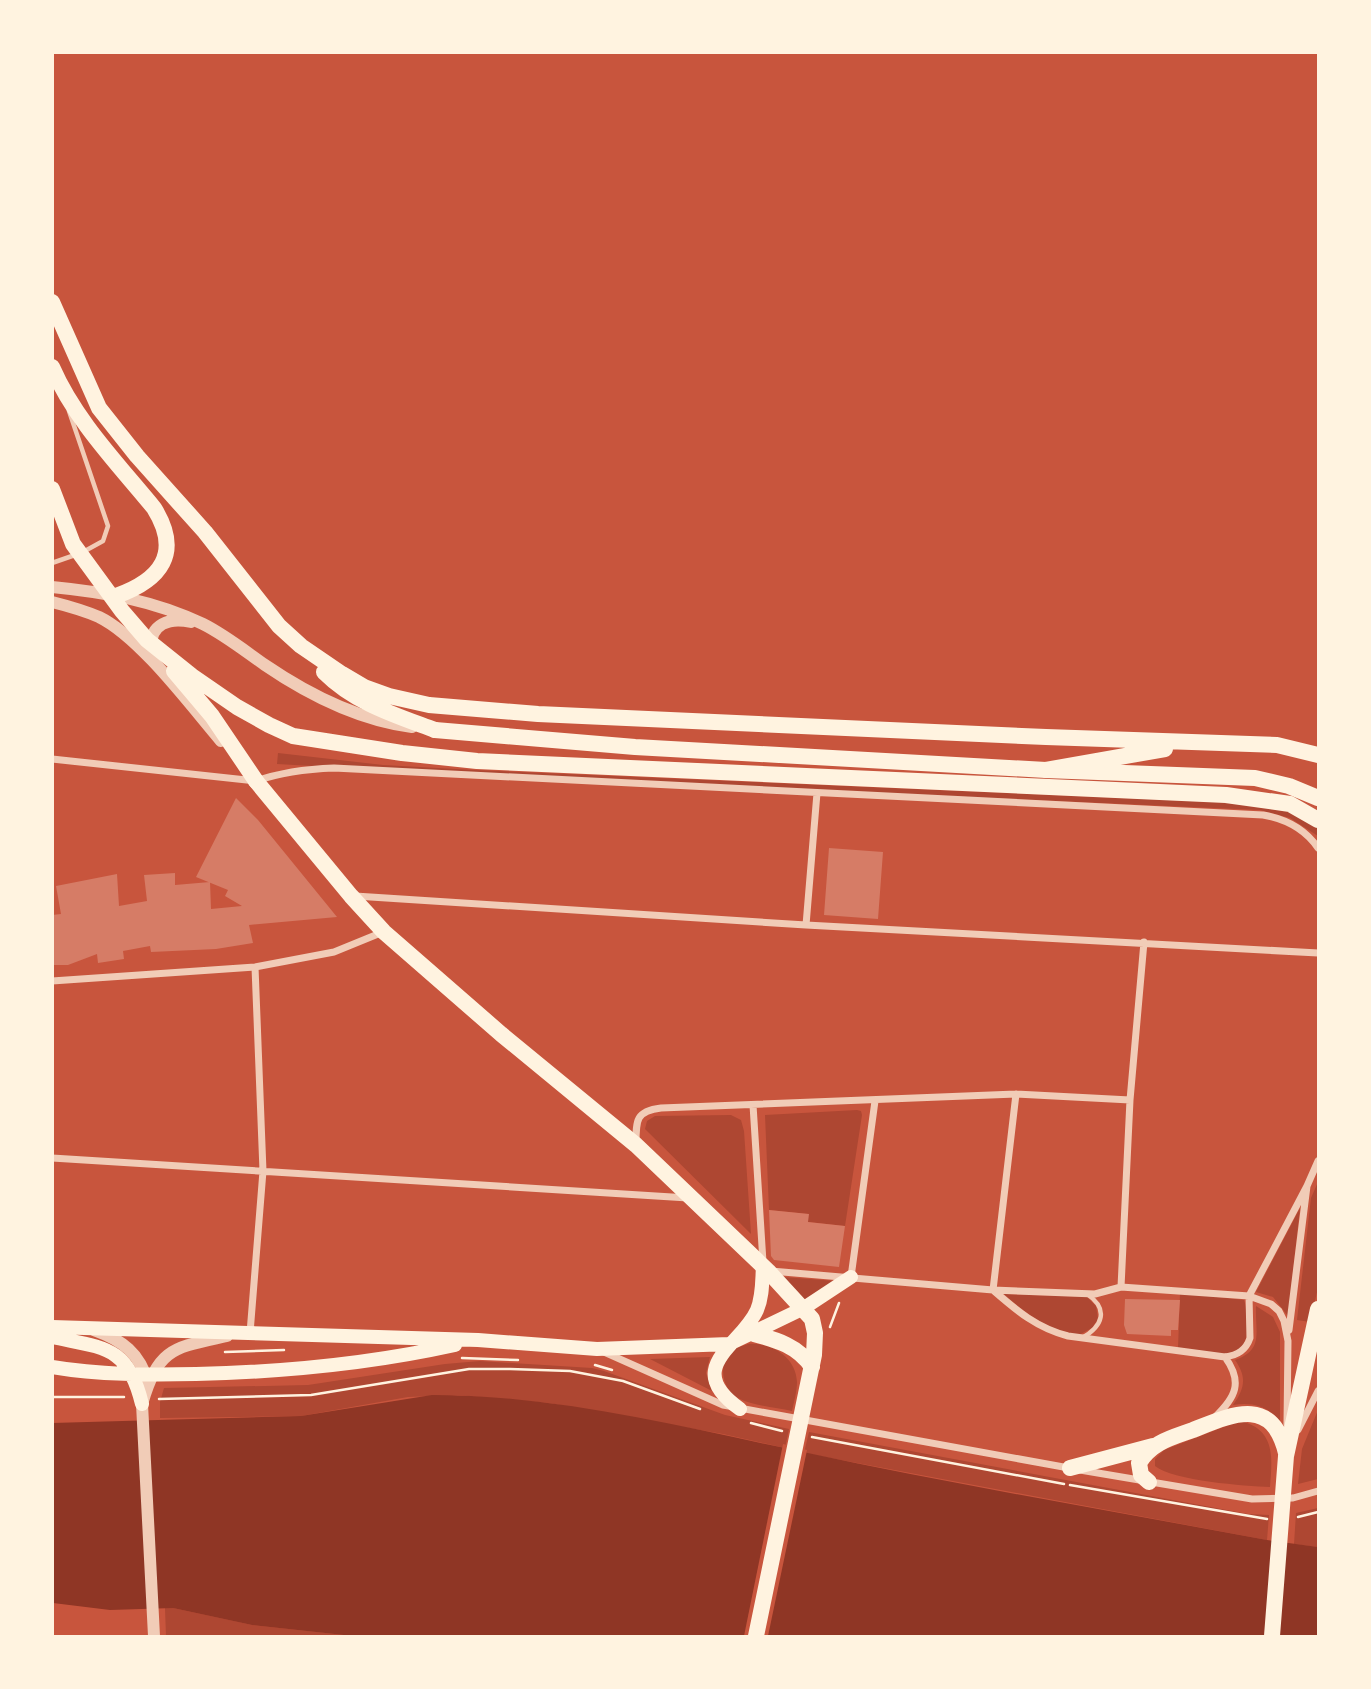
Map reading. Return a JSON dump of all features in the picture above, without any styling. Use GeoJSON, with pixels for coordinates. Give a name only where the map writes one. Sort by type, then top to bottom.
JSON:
{"type":"FeatureCollection","features":[{"type":"Feature","properties":{"kind":"main road"},"geometry":{"type":"LineString","coordinates":[[52,302],[99,408],[137,456],[205,532],[259,603],[326,674],[348,694],[377,709],[435,730],[635,747],[1046,770],[1255,778],[1289,786],[1318,798]]}},
{"type":"Feature","properties":{"kind":"main road"},"geometry":{"type":"LineString","coordinates":[[52,367],[77,411],[164,524],[166,555],[160,569],[135,589],[116,596]]}},
{"type":"Feature","properties":{"kind":"main road"},"geometry":{"type":"LineString","coordinates":[[52,489],[73,544],[97,580],[212,716],[256,781],[384,932],[501,1034],[636,1145],[804,1308],[815,1333],[810,1373],[756,1636]]}},
{"type":"Feature","properties":{"kind":"main road"},"geometry":{"type":"LineString","coordinates":[[148,640],[192,676],[269,725],[293,736],[337,744],[477,761],[1226,795],[1290,804],[1318,820]]}},
{"type":"Feature","properties":{"kind":"main road"},"geometry":{"type":"LineString","coordinates":[[301,646],[365,687],[410,702],[454,708],[538,714],[1277,745],[1318,755]]}},
{"type":"Feature","properties":{"kind":"main road"},"geometry":{"type":"LineString","coordinates":[[1046,770],[1195,743]]}},
{"type":"Feature","properties":{"kind":"main road"},"geometry":{"type":"LineString","coordinates":[[740,1415],[724,1397],[716,1378],[717,1362],[758,1309],[765,1268]]}},
{"type":"Feature","properties":{"kind":"main road"},"geometry":{"type":"LineString","coordinates":[[52,1327],[478,1340],[597,1349],[729,1344],[804,1308],[851,1277]]}},
{"type":"Feature","properties":{"kind":"main road"},"geometry":{"type":"LineString","coordinates":[[1272,1636],[1286,1456],[1318,1309]]}},
{"type":"Feature","properties":{"kind":"main road"},"geometry":{"type":"LineString","coordinates":[[754,1334],[790,1346],[803,1356],[810,1373]]}},
{"type":"Feature","properties":{"kind":"main road"},"geometry":{"type":"LineString","coordinates":[[52,1337],[95,1345],[114,1355],[127,1368],[145,1400]]}},
{"type":"Feature","properties":{"kind":"main road"},"geometry":{"type":"LineString","coordinates":[[52,1367],[105,1373],[162,1375],[274,1371],[388,1358],[478,1340]]}},
{"type":"Feature","properties":{"kind":"main road"},"geometry":{"type":"LineString","coordinates":[[1070,1468],[1153,1446],[1236,1414],[1260,1415],[1268,1420],[1280,1434],[1286,1456]]}},
{"type":"Feature","properties":{"kind":"main road"},"geometry":{"type":"LineString","coordinates":[[1149,1482],[1141,1475],[1139,1463],[1153,1446]]}},
{"type":"Feature","properties":{"kind":"street"},"geometry":{"type":"LineString","coordinates":[[52,587],[149,603],[205,625],[282,676],[339,707],[377,720],[435,730]]}},
{"type":"Feature","properties":{"kind":"street"},"geometry":{"type":"LineString","coordinates":[[52,602],[101,618],[153,662],[256,781]]}},
{"type":"Feature","properties":{"kind":"street"},"geometry":{"type":"LineString","coordinates":[[153,662],[150,645],[152,632],[158,625],[169,621],[185,621],[205,625]]}},
{"type":"Feature","properties":{"kind":"street"},"geometry":{"type":"LineString","coordinates":[[52,759],[256,781],[280,773],[334,768],[1263,815],[1288,822],[1308,836],[1318,848]]}},
{"type":"Feature","properties":{"kind":"street"},"geometry":{"type":"LineString","coordinates":[[806,925],[817,793]]}},
{"type":"Feature","properties":{"kind":"street"},"geometry":{"type":"LineString","coordinates":[[351,896],[806,925],[1318,953]]}},
{"type":"Feature","properties":{"kind":"street"},"geometry":{"type":"LineString","coordinates":[[52,981],[255,967],[334,952],[384,932]]}},
{"type":"Feature","properties":{"kind":"street"},"geometry":{"type":"LineString","coordinates":[[1121,1287],[1130,1100],[1144,943]]}},
{"type":"Feature","properties":{"kind":"street"},"geometry":{"type":"LineString","coordinates":[[154,1636],[145,1400],[148,1383],[157,1365],[166,1355],[181,1346],[243,1334],[263,1171],[255,967]]}},
{"type":"Feature","properties":{"kind":"street"},"geometry":{"type":"LineString","coordinates":[[636,1145],[636,1123],[646,1111],[661,1108],[1016,1094],[1130,1100]]}},
{"type":"Feature","properties":{"kind":"street"},"geometry":{"type":"LineString","coordinates":[[993,1290],[1016,1094]]}},
{"type":"Feature","properties":{"kind":"street"},"geometry":{"type":"LineString","coordinates":[[851,1277],[875,1101]]}},
{"type":"Feature","properties":{"kind":"street"},"geometry":{"type":"LineString","coordinates":[[753,1105],[765,1268],[993,1290],[1086,1294],[1108,1292],[1121,1287],[1249,1296],[1271,1304],[1279,1311],[1284,1321],[1287,1341]]}},
{"type":"Feature","properties":{"kind":"street"},"geometry":{"type":"LineString","coordinates":[[52,1158],[691,1198]]}},
{"type":"Feature","properties":{"kind":"street"},"geometry":{"type":"LineString","coordinates":[[993,1290],[1016,1310],[1053,1332],[1226,1357],[1239,1353],[1248,1344],[1249,1296],[1318,1161]]}},
{"type":"Feature","properties":{"kind":"street"},"geometry":{"type":"LineString","coordinates":[[1286,1456],[1287,1341],[1307,1186]]}},
{"type":"Feature","properties":{"kind":"street"},"geometry":{"type":"LineString","coordinates":[[90,1329],[126,1345],[136,1356],[148,1383]]}},
{"type":"Feature","properties":{"kind":"street"},"geometry":{"type":"LineString","coordinates":[[597,1349],[740,1415],[1252,1499],[1293,1498],[1318,1491]]}},
{"type":"Feature","properties":{"kind":"street"},"geometry":{"type":"LineString","coordinates":[[1208,1423],[1230,1400],[1236,1387],[1235,1373],[1226,1357]]}},
{"type":"Feature","properties":{"kind":"street"},"geometry":{"type":"LineString","coordinates":[[1286,1456],[1318,1391]]}},
{"type":"Feature","properties":{"kind":"lane"},"geometry":{"type":"LineString","coordinates":[[52,563],[91,549],[103,541],[108,526],[61,386]]}},
{"type":"Feature","properties":{"kind":"lane"},"geometry":{"type":"LineString","coordinates":[[1082,1338],[1096,1328],[1101,1315],[1098,1303],[1086,1294]]}},
{"type":"Feature","properties":{"kind":"path"},"geometry":{"type":"LineString","coordinates":[[830,1328],[834,1312],[845,1297]]}},
{"type":"Feature","properties":{"kind":"path"},"geometry":{"type":"LineString","coordinates":[[222,1352],[284,1351]]}},
{"type":"Feature","properties":{"kind":"path"},"geometry":{"type":"LineString","coordinates":[[52,1396],[145,1400],[311,1395],[469,1369],[534,1370],[570,1371],[623,1381],[705,1411]]}},
{"type":"Feature","properties":{"kind":"path"},"geometry":{"type":"LineString","coordinates":[[127,1394],[145,1400]]}},
{"type":"Feature","properties":{"kind":"path"},"geometry":{"type":"LineString","coordinates":[[740,1415],[798,1434]]}},
{"type":"Feature","properties":{"kind":"shaded area"},"geometry":{"type":"Polygon","coordinates":[[[278,753],[383,765],[474,770],[1260,804],[1282,808],[1318,825],[1318,836],[1290,818],[1260,810],[277,764],[278,753]]]}},
{"type":"Feature","properties":{"kind":"shaded area"},"geometry":{"type":"Polygon","coordinates":[[[861,1111],[862,1115],[845,1226],[808,1222],[808,1214],[769,1210],[765,1115],[861,1111]]]}},
{"type":"Feature","properties":{"kind":"shaded area"},"geometry":{"type":"Polygon","coordinates":[[[731,1115],[741,1120],[744,1131],[751,1234],[645,1129],[647,1121],[655,1116],[731,1115]]]}},
{"type":"Feature","properties":{"kind":"shaded area"},"geometry":{"type":"Polygon","coordinates":[[[1318,1182],[1318,1288],[1310,1322],[1297,1320],[1311,1198],[1318,1182]]]}},
{"type":"Feature","properties":{"kind":"shaded area"},"geometry":{"type":"Polygon","coordinates":[[[1300,1208],[1288,1316],[1273,1297],[1256,1292],[1300,1208]]]}},
{"type":"Feature","properties":{"kind":"shaded area"},"geometry":{"type":"Polygon","coordinates":[[[783,1277],[836,1281],[805,1300],[783,1277]]]}},
{"type":"Feature","properties":{"kind":"shaded area"},"geometry":{"type":"Polygon","coordinates":[[[1180,1293],[1244,1300],[1247,1327],[1246,1340],[1241,1348],[1223,1354],[1178,1348],[1180,1293]]]}},
{"type":"Feature","properties":{"kind":"shaded area"},"geometry":{"type":"Polygon","coordinates":[[[1004,1294],[1087,1297],[1096,1306],[1098,1319],[1092,1328],[1079,1335],[1068,1333],[1038,1320],[1004,1294]]]}},
{"type":"Feature","properties":{"kind":"shaded area"},"geometry":{"type":"Polygon","coordinates":[[[1256,1306],[1273,1317],[1280,1332],[1280,1421],[1259,1406],[1233,1405],[1243,1382],[1235,1360],[1244,1356],[1254,1346],[1257,1332],[1256,1306]]]}},
{"type":"Feature","properties":{"kind":"shaded area"},"geometry":{"type":"Polygon","coordinates":[[[748,1344],[773,1348],[792,1365],[797,1382],[792,1411],[744,1401],[732,1394],[728,1388],[723,1375],[725,1362],[732,1351],[748,1344]]]}},
{"type":"Feature","properties":{"kind":"shaded area"},"geometry":{"type":"Polygon","coordinates":[[[710,1357],[706,1373],[712,1391],[650,1359],[710,1357]]]}},
{"type":"Feature","properties":{"kind":"shaded area"},"geometry":{"type":"Polygon","coordinates":[[[480,1361],[604,1371],[725,1415],[789,1429],[785,1448],[723,1434],[549,1403],[457,1395],[408,1397],[301,1416],[160,1418],[160,1402],[164,1388],[308,1385],[480,1361]]]}},
{"type":"Feature","properties":{"kind":"shaded area"},"geometry":{"type":"Polygon","coordinates":[[[432,1395],[526,1400],[619,1414],[977,1487],[1318,1547],[1318,1636],[353,1636],[252,1625],[173,1608],[110,1610],[53,1603],[52,1423],[301,1416],[432,1395]]]}},
{"type":"Feature","properties":{"kind":"shaded area"},"geometry":{"type":"Polygon","coordinates":[[[1318,1410],[1318,1479],[1298,1484],[1302,1449],[1318,1410]]]}},
{"type":"Feature","properties":{"kind":"shaded area"},"geometry":{"type":"Polygon","coordinates":[[[1244,1422],[1262,1432],[1267,1440],[1271,1457],[1270,1487],[1193,1479],[1155,1466],[1155,1459],[1164,1450],[1234,1423],[1244,1422]]]}},
{"type":"Feature","properties":{"kind":"shaded area"},"geometry":{"type":"Polygon","coordinates":[[[809,1432],[1248,1514],[1269,1515],[1267,1540],[804,1453],[809,1432]]]}},
{"type":"Feature","properties":{"kind":"shaded area"},"geometry":{"type":"Polygon","coordinates":[[[1318,1508],[1318,1547],[1294,1544],[1296,1513],[1318,1508]]]}},
{"type":"Feature","properties":{"kind":"shaded area"},"geometry":{"type":"Polygon","coordinates":[[[165,1608],[252,1625],[353,1636],[166,1636],[165,1608]]]}},
{"type":"Feature","properties":{"kind":"pier"},"geometry":{"type":"Polygon","coordinates":[[[783,1444],[807,1450],[768,1636],[744,1636],[783,1444]]]}},
{"type":"Feature","properties":{"kind":"building"},"geometry":{"type":"Polygon","coordinates":[[[236,798],[258,820],[337,917],[249,925],[253,943],[216,949],[151,952],[150,946],[123,951],[124,959],[98,963],[97,954],[68,965],[52,965],[52,915],[61,914],[56,886],[117,874],[119,906],[147,901],[144,875],[175,873],[175,885],[209,882],[196,877],[236,798]],[[210,883],[211,909],[242,906],[225,896],[228,890],[210,883]]]}},
{"type":"Feature","properties":{"kind":"building"},"geometry":{"type":"Polygon","coordinates":[[[829,848],[883,852],[878,919],[824,915],[829,848]]]}},
{"type":"Feature","properties":{"kind":"building"},"geometry":{"type":"Polygon","coordinates":[[[769,1210],[809,1214],[808,1222],[845,1226],[839,1267],[774,1260],[771,1256],[769,1210]]]}},
{"type":"Feature","properties":{"kind":"building"},"geometry":{"type":"Polygon","coordinates":[[[1125,1299],[1180,1300],[1178,1330],[1171,1330],[1171,1336],[1127,1334],[1124,1325],[1125,1299]]]}}]}
